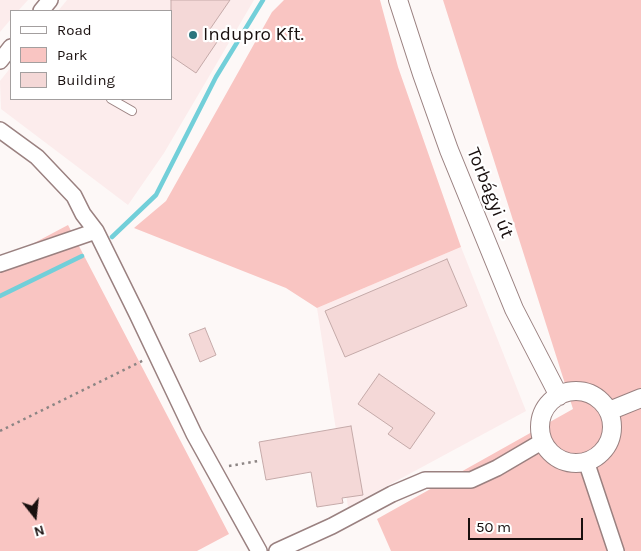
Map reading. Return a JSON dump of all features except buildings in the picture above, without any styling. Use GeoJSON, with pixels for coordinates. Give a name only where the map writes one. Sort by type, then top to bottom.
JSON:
{"type":"FeatureCollection","features":[{"type":"Feature","properties":{"kind":"street"},"geometry":{"type":"LineString","coordinates":[[41,10],[50,0]]}},
{"type":"Feature","properties":{"kind":"street","name":"Torbágyi út"},"geometry":{"type":"LineString","coordinates":[[398,0],[449,150],[514,309],[559,396]]}},
{"type":"Feature","properties":{"kind":"street"},"geometry":{"type":"LineString","coordinates":[[0,61],[10,48]]}},
{"type":"Feature","properties":{"kind":"street"},"geometry":{"type":"LineString","coordinates":[[0,130],[37,157],[74,196],[83,214],[96,231],[194,434],[259,551]]}},
{"type":"Feature","properties":{"kind":"street"},"geometry":{"type":"LineString","coordinates":[[0,264],[96,231]]}},
{"type":"Feature","properties":{"kind":"street"},"geometry":{"type":"LineString","coordinates":[[578,390],[589,393],[599,398],[609,411],[612,425],[608,445],[601,452],[586,461],[575,463],[559,458],[552,453],[544,441],[540,429],[544,410],[549,403],[566,392],[578,390]]}},
{"type":"Feature","properties":{"kind":"street"},"geometry":{"type":"LineString","coordinates":[[609,411],[641,398]]}},
{"type":"Feature","properties":{"kind":"street"},"geometry":{"type":"LineString","coordinates":[[277,551],[332,526],[392,494],[425,480],[471,480],[497,468],[544,441]]}},
{"type":"Feature","properties":{"kind":"street"},"geometry":{"type":"LineString","coordinates":[[586,461],[616,551]]}},
{"type":"Feature","properties":{"kind":"lane"},"geometry":{"type":"LineString","coordinates":[[113,100],[132,111]]}},
{"type":"Feature","properties":{"kind":"path"},"geometry":{"type":"LineString","coordinates":[[0,431],[156,354]]}},
{"type":"Feature","properties":{"kind":"path"},"geometry":{"type":"LineString","coordinates":[[213,469],[258,461]]}},
{"type":"Feature","properties":{"kind":"shaded area"},"geometry":{"type":"Polygon","coordinates":[[[0,0],[28,0],[19,10],[10,10],[10,20],[0,32],[0,0]]]}},
{"type":"Feature","properties":{"kind":"shaded area"},"geometry":{"type":"Polygon","coordinates":[[[67,0],[254,0],[164,153],[128,205],[1,109],[0,81],[10,68],[10,100],[172,100],[172,10],[59,10],[67,0]]]}},
{"type":"Feature","properties":{"kind":"shaded area"},"geometry":{"type":"Polygon","coordinates":[[[461,247],[526,411],[348,507],[317,308],[461,247]]]}},
{"type":"Feature","properties":{"kind":"green space"},"geometry":{"type":"Polygon","coordinates":[[[284,0],[380,0],[398,67],[461,247],[317,308],[286,288],[134,228],[166,201],[272,12],[284,0]]]}},
{"type":"Feature","properties":{"kind":"green space"},"geometry":{"type":"Polygon","coordinates":[[[443,0],[641,0],[641,551],[391,551],[377,519],[573,409],[443,0]]]}},
{"type":"Feature","properties":{"kind":"green space"},"geometry":{"type":"Polygon","coordinates":[[[68,225],[229,534],[197,551],[0,551],[0,257],[21,250],[68,225]]]}},
{"type":"Feature","properties":{"kind":"waterway"},"geometry":{"type":"LineString","coordinates":[[112,237],[156,195],[216,77],[263,0]]}},
{"type":"Feature","properties":{"kind":"waterway"},"geometry":{"type":"LineString","coordinates":[[0,296],[82,256]]}},
{"type":"Feature","properties":{"kind":"place","name":"Indupro Kft."},"geometry":{"type":"Point","coordinates":[193,35]}}]}
